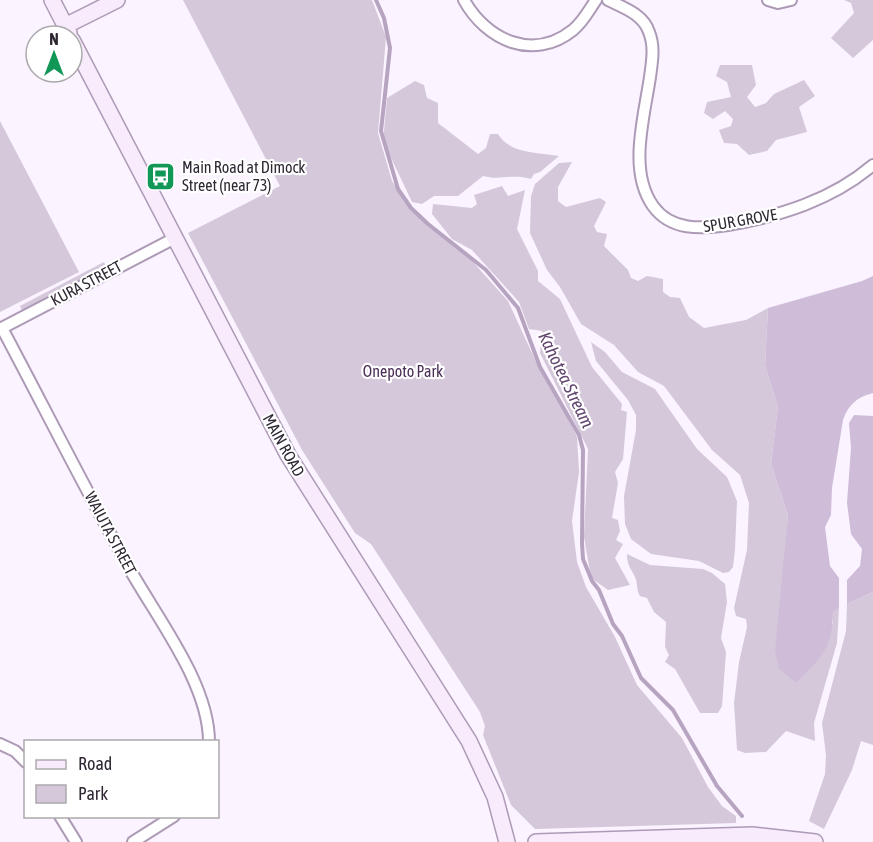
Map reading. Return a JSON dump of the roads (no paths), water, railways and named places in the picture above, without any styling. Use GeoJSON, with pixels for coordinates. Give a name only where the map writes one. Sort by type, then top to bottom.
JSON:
{"type":"FeatureCollection","features":[{"type":"Feature","properties":{"kind":"main road","name":"MAIN ROAD"},"geometry":{"type":"LineString","coordinates":[[52,0],[64,24]]}},
{"type":"Feature","properties":{"kind":"main road"},"geometry":{"type":"LineString","coordinates":[[83,24],[117,0]]}},
{"type":"Feature","properties":{"kind":"main road","name":"MAIN ROAD"},"geometry":{"type":"LineString","coordinates":[[84,63],[288,455],[469,741],[495,797],[507,842]]}},
{"type":"Feature","properties":{"kind":"main road"},"geometry":{"type":"LineString","coordinates":[[537,842],[752,835],[815,842]]}},
{"type":"Feature","properties":{"kind":"street"},"geometry":{"type":"LineString","coordinates":[[464,0],[473,17],[485,29],[514,45],[534,46],[558,39],[573,30],[596,0]]}},
{"type":"Feature","properties":{"kind":"street","name":"SPUR GROVE"},"geometry":{"type":"LineString","coordinates":[[608,0],[640,17],[649,32],[653,53],[639,162],[643,192],[658,212],[668,219],[699,230],[797,209],[853,182],[873,165]]}},
{"type":"Feature","properties":{"kind":"street"},"geometry":{"type":"LineString","coordinates":[[768,0],[778,3],[791,0]]}},
{"type":"Feature","properties":{"kind":"street","name":"KURA STREET"},"geometry":{"type":"LineString","coordinates":[[1,328],[173,238]]}},
{"type":"Feature","properties":{"kind":"street","name":"WAIUTA STREET"},"geometry":{"type":"LineString","coordinates":[[1,328],[122,556],[200,690],[205,707],[209,740]]}},
{"type":"Feature","properties":{"kind":"street"},"geometry":{"type":"LineString","coordinates":[[0,744],[15,751],[24,760]]}},
{"type":"Feature","properties":{"kind":"street"},"geometry":{"type":"LineString","coordinates":[[61,818],[75,842]]}},
{"type":"Feature","properties":{"kind":"street"},"geometry":{"type":"LineString","coordinates":[[133,842],[171,818]]}},
{"type":"Feature","properties":{"kind":"waterway","name":"Kahotea Stream"},"geometry":{"type":"LineString","coordinates":[[376,0],[384,18],[390,48],[381,131],[398,189],[411,208],[428,224],[486,270],[518,308],[540,367],[579,435],[583,450],[583,559],[592,581],[599,590],[613,624],[622,636],[641,678],[673,710],[717,786],[742,816]]}},
{"type":"Feature","properties":{"kind":"place","name":"Main Road at Dimock Street (near 73)"},"geometry":{"type":"Point","coordinates":[161,176]}},
{"type":"Feature","properties":{"kind":"park label","name":"Onepoto Park"},"geometry":{"type":"Point","coordinates":[403,371]}}]}
